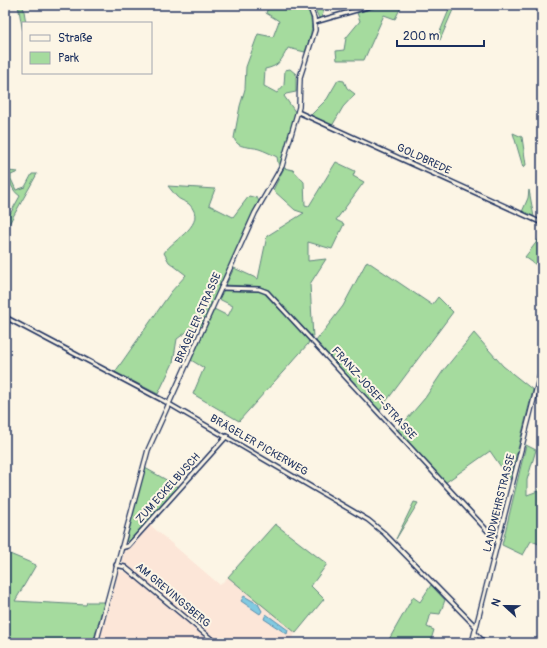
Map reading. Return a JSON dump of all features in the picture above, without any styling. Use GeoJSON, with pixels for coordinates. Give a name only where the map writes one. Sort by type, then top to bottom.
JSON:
{"type":"FeatureCollection","features":[{"type":"Feature","properties":{"kind":"street","name":"BRÄGELER STRASSE"},"geometry":{"type":"LineString","coordinates":[[96,643],[145,458],[255,213],[280,173],[300,103],[300,77],[314,37],[315,22],[309,5]]}},
{"type":"Feature","properties":{"kind":"street"},"geometry":{"type":"LineString","coordinates":[[315,22],[374,5]]}},
{"type":"Feature","properties":{"kind":"street","name":"GOLDBREDE"},"geometry":{"type":"LineString","coordinates":[[298,112],[542,223]]}},
{"type":"Feature","properties":{"kind":"street","name":"FRANZ-JOSEF-STRASSE"},"geometry":{"type":"LineString","coordinates":[[221,288],[259,289],[267,292],[494,539],[498,540]]}},
{"type":"Feature","properties":{"kind":"street","name":"BRÄGELER PICKERWEG"},"geometry":{"type":"LineString","coordinates":[[5,318],[169,403],[227,436],[378,527],[476,627]]}},
{"type":"Feature","properties":{"kind":"street","name":"LANDWEHRSTRASSE"},"geometry":{"type":"LineString","coordinates":[[472,643],[542,367]]}},
{"type":"Feature","properties":{"kind":"street","name":"ZUM ECKELBUSCH"},"geometry":{"type":"LineString","coordinates":[[121,548],[128,546],[227,436]]}},
{"type":"Feature","properties":{"kind":"street","name":"AM GREVINGSBERG"},"geometry":{"type":"LineString","coordinates":[[116,565],[125,567],[216,643]]}},
{"type":"Feature","properties":{"kind":"street"},"geometry":{"type":"LineString","coordinates":[[475,632],[485,643]]}},
{"type":"Feature","properties":{"kind":"street"},"geometry":{"type":"LineString","coordinates":[[540,643],[542,638]]}},
{"type":"Feature","properties":{"kind":"shaded area"},"geometry":{"type":"Polygon","coordinates":[[[150,525],[220,585],[228,577],[296,633],[287,643],[219,643],[122,561],[124,551],[131,547],[150,525]]]}},
{"type":"Feature","properties":{"kind":"shaded area"},"geometry":{"type":"Polygon","coordinates":[[[119,570],[128,573],[213,643],[99,643],[119,570]]]}},
{"type":"Feature","properties":{"kind":"green space"},"geometry":{"type":"Polygon","coordinates":[[[18,5],[23,5],[26,22],[22,22],[22,27],[18,5]]]}},
{"type":"Feature","properties":{"kind":"green space"},"geometry":{"type":"Polygon","coordinates":[[[269,5],[306,5],[311,18],[312,28],[305,52],[288,48],[282,59],[277,64],[265,69],[264,86],[277,93],[284,85],[285,70],[290,69],[296,74],[296,92],[286,94],[284,96],[296,113],[279,168],[277,157],[259,149],[241,146],[234,138],[245,89],[246,67],[258,34],[273,37],[279,21],[266,13],[269,5]]]}},
{"type":"Feature","properties":{"kind":"green space"},"geometry":{"type":"Polygon","coordinates":[[[313,5],[325,5],[322,17],[319,18],[313,5]]]}},
{"type":"Feature","properties":{"kind":"green space"},"geometry":{"type":"Polygon","coordinates":[[[382,5],[402,5],[395,19],[384,15],[364,60],[337,60],[336,51],[344,50],[346,38],[360,21],[357,13],[382,5]]]}},
{"type":"Feature","properties":{"kind":"green space"},"geometry":{"type":"Polygon","coordinates":[[[451,5],[455,5],[440,40],[437,39],[451,5]]]}},
{"type":"Feature","properties":{"kind":"green space"},"geometry":{"type":"Polygon","coordinates":[[[338,80],[344,81],[347,88],[355,94],[343,107],[332,126],[310,116],[327,99],[338,80]]]}},
{"type":"Feature","properties":{"kind":"green space"},"geometry":{"type":"Polygon","coordinates":[[[513,133],[522,137],[526,165],[523,167],[513,133]]]}},
{"type":"Feature","properties":{"kind":"green space"},"geometry":{"type":"Polygon","coordinates":[[[336,162],[355,171],[353,176],[364,182],[336,220],[344,224],[332,249],[308,242],[308,261],[326,259],[310,284],[313,338],[270,292],[257,287],[226,285],[234,268],[258,279],[267,236],[304,213],[295,210],[273,190],[284,168],[293,170],[304,182],[305,205],[309,206],[336,162]]]}},
{"type":"Feature","properties":{"kind":"green space"},"geometry":{"type":"Polygon","coordinates":[[[8,171],[18,172],[11,175],[11,179],[16,190],[25,187],[32,174],[37,174],[5,231],[5,223],[20,196],[11,185],[8,171]]]}},
{"type":"Feature","properties":{"kind":"green space"},"geometry":{"type":"Polygon","coordinates":[[[168,186],[215,189],[209,205],[233,217],[249,196],[257,198],[259,201],[201,327],[196,325],[177,339],[173,363],[158,394],[115,372],[171,292],[186,275],[169,262],[164,253],[192,225],[195,218],[194,211],[189,204],[177,197],[168,186]]]}},
{"type":"Feature","properties":{"kind":"green space"},"geometry":{"type":"Polygon","coordinates":[[[529,190],[534,217],[522,212],[528,198],[529,190]]]}},
{"type":"Feature","properties":{"kind":"green space"},"geometry":{"type":"Polygon","coordinates":[[[542,235],[542,269],[525,257],[542,235]]]}},
{"type":"Feature","properties":{"kind":"green space"},"geometry":{"type":"Polygon","coordinates":[[[367,261],[432,305],[438,297],[453,312],[379,411],[316,341],[343,306],[367,261]]]}},
{"type":"Feature","properties":{"kind":"green space"},"geometry":{"type":"Polygon","coordinates":[[[224,290],[262,291],[309,340],[308,344],[239,421],[193,394],[204,368],[191,360],[214,309],[228,316],[233,306],[219,299],[224,290]]]}},
{"type":"Feature","properties":{"kind":"green space"},"geometry":{"type":"Polygon","coordinates":[[[474,333],[503,366],[533,390],[510,480],[490,451],[442,485],[396,432],[425,398],[443,371],[474,333]]]}},
{"type":"Feature","properties":{"kind":"green space"},"geometry":{"type":"Polygon","coordinates":[[[526,445],[536,450],[527,480],[527,495],[538,491],[542,484],[542,545],[531,541],[523,555],[502,545],[526,445]]]}},
{"type":"Feature","properties":{"kind":"green space"},"geometry":{"type":"Polygon","coordinates":[[[145,468],[179,487],[129,542],[126,541],[145,468]]]}},
{"type":"Feature","properties":{"kind":"green space"},"geometry":{"type":"Polygon","coordinates":[[[414,502],[418,503],[396,539],[414,502]]]}},
{"type":"Feature","properties":{"kind":"green space"},"geometry":{"type":"Polygon","coordinates":[[[275,524],[327,564],[311,586],[324,599],[296,633],[228,577],[275,524]]]}},
{"type":"Feature","properties":{"kind":"green space"},"geometry":{"type":"Polygon","coordinates":[[[5,552],[36,565],[15,601],[86,605],[87,602],[104,602],[93,643],[6,643],[5,552]]]}},
{"type":"Feature","properties":{"kind":"green space"},"geometry":{"type":"Polygon","coordinates":[[[431,585],[445,600],[440,614],[431,613],[427,627],[434,630],[430,643],[387,643],[413,597],[420,602],[431,585]]]}},
{"type":"Feature","properties":{"kind":"water"},"geometry":{"type":"Polygon","coordinates":[[[244,596],[258,604],[262,611],[260,614],[241,601],[244,596]]]}},
{"type":"Feature","properties":{"kind":"water"},"geometry":{"type":"Polygon","coordinates":[[[266,614],[288,630],[287,634],[264,619],[266,614]]]}}]}
